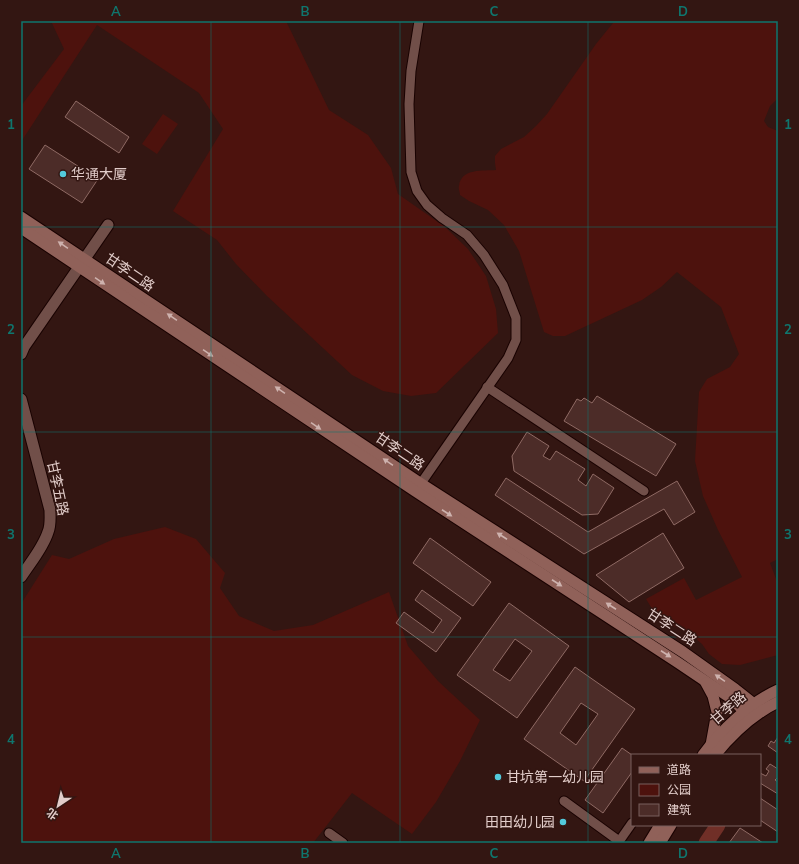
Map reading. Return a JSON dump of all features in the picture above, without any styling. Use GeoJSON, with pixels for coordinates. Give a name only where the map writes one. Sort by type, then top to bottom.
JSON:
{"type":"FeatureCollection","features":[{"type":"Feature","properties":{"kind":"main road","name":"甘李二路"},"geometry":{"type":"LineString","coordinates":[[21,217],[82,263],[732,699],[747,716]]}},
{"type":"Feature","properties":{"kind":"main road","name":"甘李二路"},"geometry":{"type":"LineString","coordinates":[[21,228],[82,263]]}},
{"type":"Feature","properties":{"kind":"main road","name":"甘李二路"},"geometry":{"type":"LineString","coordinates":[[418,487],[683,652],[736,689],[757,708]]}},
{"type":"Feature","properties":{"kind":"main road"},"geometry":{"type":"LineString","coordinates":[[705,681],[713,696],[717,712],[713,750]]}},
{"type":"Feature","properties":{"kind":"main road","name":"甘李路"},"geometry":{"type":"LineString","coordinates":[[713,750],[733,735],[747,716],[757,708],[765,697],[778,690]]}},
{"type":"Feature","properties":{"kind":"main road","name":"甘李路"},"geometry":{"type":"LineString","coordinates":[[757,708],[778,702]]}},
{"type":"Feature","properties":{"kind":"main road"},"geometry":{"type":"LineString","coordinates":[[648,843],[659,826]]}},
{"type":"Feature","properties":{"kind":"main road"},"geometry":{"type":"LineString","coordinates":[[660,843],[670,826]]}},
{"type":"Feature","properties":{"kind":"street"},"geometry":{"type":"LineString","coordinates":[[418,487],[508,358],[516,340],[516,318],[503,286],[484,255],[467,235],[442,218],[427,205],[417,191],[411,172],[409,104],[411,71],[419,21]]}},
{"type":"Feature","properties":{"kind":"street"},"geometry":{"type":"LineString","coordinates":[[21,354],[24,347],[108,225]]}},
{"type":"Feature","properties":{"kind":"street"},"geometry":{"type":"LineString","coordinates":[[487,387],[644,491]]}},
{"type":"Feature","properties":{"kind":"street","name":"甘李五路"},"geometry":{"type":"LineString","coordinates":[[21,399],[50,510],[50,521],[48,532],[42,545],[21,577]]}},
{"type":"Feature","properties":{"kind":"street"},"geometry":{"type":"LineString","coordinates":[[564,801],[619,842],[631,825]]}},
{"type":"Feature","properties":{"kind":"street"},"geometry":{"type":"LineString","coordinates":[[329,833],[343,843]]}},
{"type":"Feature","properties":{"kind":"green space"},"geometry":{"type":"Polygon","coordinates":[[[51,21],[286,21],[329,110],[368,135],[391,168],[398,194],[445,227],[468,249],[486,276],[496,309],[498,333],[436,393],[411,396],[383,391],[352,375],[267,296],[236,264],[217,240],[173,211],[223,129],[199,93],[97,25],[21,142],[21,106],[64,49],[51,21]]]}},
{"type":"Feature","properties":{"kind":"green space"},"geometry":{"type":"Polygon","coordinates":[[[617,21],[778,21],[778,98],[770,106],[764,121],[768,127],[778,131],[778,559],[770,563],[778,584],[778,655],[740,665],[722,664],[709,654],[702,644],[688,632],[673,626],[656,615],[646,599],[684,578],[696,600],[742,577],[718,530],[703,496],[695,461],[699,392],[707,379],[730,367],[739,354],[721,307],[677,272],[661,287],[642,300],[565,336],[553,336],[544,332],[519,251],[504,225],[488,210],[460,195],[459,187],[464,176],[473,172],[496,170],[495,156],[501,149],[524,137],[547,114],[596,44],[613,23],[617,21]]]}},
{"type":"Feature","properties":{"kind":"green space"},"geometry":{"type":"Polygon","coordinates":[[[163,114],[178,124],[157,154],[142,144],[163,114]]]}},
{"type":"Feature","properties":{"kind":"green space"},"geometry":{"type":"Polygon","coordinates":[[[165,527],[196,539],[225,573],[220,588],[239,616],[274,631],[313,625],[389,592],[408,646],[438,681],[480,720],[460,761],[436,802],[412,834],[352,793],[313,843],[21,843],[21,604],[52,555],[69,559],[114,539],[165,527]]]}},
{"type":"Feature","properties":{"kind":"building"},"geometry":{"type":"Polygon","coordinates":[[[76,101],[129,137],[119,153],[65,117],[76,101]]]}},
{"type":"Feature","properties":{"kind":"building","name":"华通大厦"},"geometry":{"type":"Polygon","coordinates":[[[45,145],[98,179],[82,203],[29,169],[45,145]]]}},
{"type":"Feature","properties":{"kind":"building"},"geometry":{"type":"Polygon","coordinates":[[[597,396],[676,444],[656,476],[564,421],[577,399],[581,401],[584,398],[592,403],[597,396]]]}},
{"type":"Feature","properties":{"kind":"building"},"geometry":{"type":"Polygon","coordinates":[[[527,432],[549,446],[543,456],[550,460],[556,451],[585,469],[578,480],[586,486],[593,474],[614,488],[598,514],[582,515],[514,471],[512,456],[527,432]]]}},
{"type":"Feature","properties":{"kind":"building"},"geometry":{"type":"Polygon","coordinates":[[[506,478],[588,532],[677,481],[695,512],[674,525],[664,509],[584,554],[495,495],[506,478]]]}},
{"type":"Feature","properties":{"kind":"building"},"geometry":{"type":"Polygon","coordinates":[[[663,533],[684,568],[629,602],[596,575],[663,533]]]}},
{"type":"Feature","properties":{"kind":"building"},"geometry":{"type":"Polygon","coordinates":[[[430,538],[491,582],[473,606],[413,563],[430,538]]]}},
{"type":"Feature","properties":{"kind":"building"},"geometry":{"type":"Polygon","coordinates":[[[422,590],[461,618],[436,652],[396,623],[404,612],[433,633],[442,620],[415,600],[422,590]]]}},
{"type":"Feature","properties":{"kind":"building"},"geometry":{"type":"Polygon","coordinates":[[[509,603],[569,646],[517,718],[457,675],[509,603]],[[515,639],[493,670],[510,681],[532,651],[515,639]]]}},
{"type":"Feature","properties":{"kind":"building"},"geometry":{"type":"Polygon","coordinates":[[[575,667],[635,709],[584,781],[524,739],[575,667]],[[581,703],[560,733],[576,745],[598,714],[581,703]]]}},
{"type":"Feature","properties":{"kind":"building"},"geometry":{"type":"Polygon","coordinates":[[[778,737],[778,753],[768,746],[771,741],[774,743],[778,737]]]}},
{"type":"Feature","properties":{"kind":"building"},"geometry":{"type":"Polygon","coordinates":[[[622,748],[631,754],[631,773],[603,813],[585,800],[622,748]]]}},
{"type":"Feature","properties":{"kind":"building"},"geometry":{"type":"Polygon","coordinates":[[[770,764],[778,769],[778,779],[777,778],[775,780],[778,782],[778,794],[761,784],[761,774],[766,776],[769,771],[766,769],[770,764]]]}},
{"type":"Feature","properties":{"kind":"building"},"geometry":{"type":"Polygon","coordinates":[[[761,799],[778,810],[778,832],[761,821],[761,799]]]}},
{"type":"Feature","properties":{"kind":"building"},"geometry":{"type":"Polygon","coordinates":[[[740,828],[763,843],[729,843],[740,828]]]}},
{"type":"Feature","properties":{"kind":"waterway"},"geometry":{"type":"LineString","coordinates":[[706,843],[717,826]]}},
{"type":"Feature","properties":{"kind":"place","name":"华通大厦"},"geometry":{"type":"Point","coordinates":[63,174]}},
{"type":"Feature","properties":{"kind":"place","name":"甘坑第一幼儿园"},"geometry":{"type":"Point","coordinates":[498,777]}},
{"type":"Feature","properties":{"kind":"place","name":"田田幼儿园"},"geometry":{"type":"Point","coordinates":[563,822]}}]}
